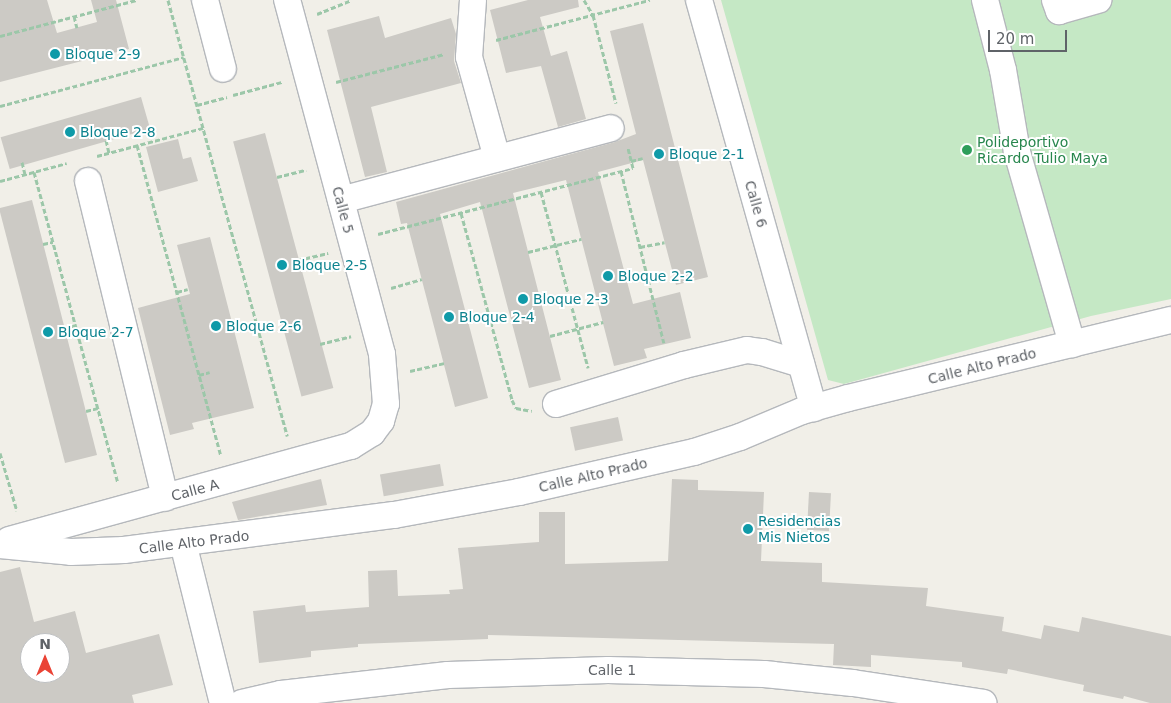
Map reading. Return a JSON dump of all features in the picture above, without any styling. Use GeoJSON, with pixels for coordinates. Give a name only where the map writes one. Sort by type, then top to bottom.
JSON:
{"type":"FeatureCollection","features":[{"type":"Feature","properties":{"kind":"street"},"geometry":{"type":"LineString","coordinates":[[205,0],[223,69]]}},
{"type":"Feature","properties":{"kind":"street"},"geometry":{"type":"LineString","coordinates":[[473,0],[470,57],[497,158]]}},
{"type":"Feature","properties":{"kind":"street","name":"Calle 6"},"geometry":{"type":"LineString","coordinates":[[699,0],[814,408]]}},
{"type":"Feature","properties":{"kind":"street"},"geometry":{"type":"LineString","coordinates":[[985,0],[1003,70],[1017,152],[1072,344]]}},
{"type":"Feature","properties":{"kind":"street"},"geometry":{"type":"LineString","coordinates":[[1055,0],[1059,11],[1098,0]]}},
{"type":"Feature","properties":{"kind":"street","name":"Calle 5"},"geometry":{"type":"LineString","coordinates":[[290,12],[352,241],[386,377],[386,404],[381,421]]}},
{"type":"Feature","properties":{"kind":"street"},"geometry":{"type":"LineString","coordinates":[[341,200],[618,126]]}},
{"type":"Feature","properties":{"kind":"street"},"geometry":{"type":"LineString","coordinates":[[85,166],[165,498]]}},
{"type":"Feature","properties":{"kind":"street","name":"Calle Alto Prado"},"geometry":{"type":"LineString","coordinates":[[8,541],[71,552],[124,550],[394,516],[519,492],[694,452],[814,408],[1171,320]]}},
{"type":"Feature","properties":{"kind":"street"},"geometry":{"type":"LineString","coordinates":[[556,404],[670,370],[747,350],[801,364]]}},
{"type":"Feature","properties":{"kind":"street","name":"Calle A"},"geometry":{"type":"LineString","coordinates":[[8,541],[351,446],[372,432],[381,421]]}},
{"type":"Feature","properties":{"kind":"street"},"geometry":{"type":"LineString","coordinates":[[183,543],[224,703]]}},
{"type":"Feature","properties":{"kind":"street","name":"Calle 1"},"geometry":{"type":"LineString","coordinates":[[242,703],[291,692],[439,676],[608,670],[764,674],[853,683],[983,703]]}},
{"type":"Feature","properties":{"kind":"path"},"geometry":{"type":"LineString","coordinates":[[0,36],[136,0]]}},
{"type":"Feature","properties":{"kind":"path"},"geometry":{"type":"LineString","coordinates":[[168,0],[294,463]]}},
{"type":"Feature","properties":{"kind":"path"},"geometry":{"type":"LineString","coordinates":[[290,12],[351,0]]}},
{"type":"Feature","properties":{"kind":"path"},"geometry":{"type":"LineString","coordinates":[[352,241],[633,168],[618,126],[594,15],[584,0]]}},
{"type":"Feature","properties":{"kind":"path"},"geometry":{"type":"LineString","coordinates":[[74,16],[76,28]]}},
{"type":"Feature","properties":{"kind":"path"},"geometry":{"type":"LineString","coordinates":[[0,106],[184,58]]}},
{"type":"Feature","properties":{"kind":"path"},"geometry":{"type":"LineString","coordinates":[[197,105],[307,76]]}},
{"type":"Feature","properties":{"kind":"path"},"geometry":{"type":"LineString","coordinates":[[0,181],[34,172],[85,166],[109,153],[203,128]]}},
{"type":"Feature","properties":{"kind":"path"},"geometry":{"type":"LineString","coordinates":[[106,140],[109,153]]}},
{"type":"Feature","properties":{"kind":"path"},"geometry":{"type":"LineString","coordinates":[[137,145],[228,481]]}},
{"type":"Feature","properties":{"kind":"path"},"geometry":{"type":"LineString","coordinates":[[631,161],[643,158]]}},
{"type":"Feature","properties":{"kind":"path"},"geometry":{"type":"LineString","coordinates":[[22,162],[25,174]]}},
{"type":"Feature","properties":{"kind":"path"},"geometry":{"type":"LineString","coordinates":[[621,171],[670,370]]}},
{"type":"Feature","properties":{"kind":"path"},"geometry":{"type":"LineString","coordinates":[[34,172],[125,508]]}},
{"type":"Feature","properties":{"kind":"path"},"geometry":{"type":"LineString","coordinates":[[541,192],[595,392]]}},
{"type":"Feature","properties":{"kind":"path"},"geometry":{"type":"LineString","coordinates":[[461,213],[512,400],[516,408],[530,412],[556,404]]}},
{"type":"Feature","properties":{"kind":"path"},"geometry":{"type":"LineString","coordinates":[[528,252],[581,239]]}},
{"type":"Feature","properties":{"kind":"path"},"geometry":{"type":"LineString","coordinates":[[43,244],[53,242]]}},
{"type":"Feature","properties":{"kind":"path"},"geometry":{"type":"LineString","coordinates":[[640,247],[665,242]]}},
{"type":"Feature","properties":{"kind":"path"},"geometry":{"type":"LineString","coordinates":[[177,292],[188,289]]}},
{"type":"Feature","properties":{"kind":"path"},"geometry":{"type":"LineString","coordinates":[[550,336],[603,322]]}},
{"type":"Feature","properties":{"kind":"path"},"geometry":{"type":"LineString","coordinates":[[65,328],[76,325]]}},
{"type":"Feature","properties":{"kind":"path"},"geometry":{"type":"LineString","coordinates":[[386,377],[444,363]]}},
{"type":"Feature","properties":{"kind":"path"},"geometry":{"type":"LineString","coordinates":[[199,375],[210,372]]}},
{"type":"Feature","properties":{"kind":"path"},"geometry":{"type":"LineString","coordinates":[[86,411],[98,408]]}},
{"type":"Feature","properties":{"kind":"path"},"geometry":{"type":"LineString","coordinates":[[0,453],[8,541]]}},
{"type":"Feature","properties":{"kind":"green space","name":"Polideportivo Ricardo Tulio Maya"},"geometry":{"type":"Polygon","coordinates":[[[721,0],[1171,0],[1171,299],[1091,316],[844,384],[828,380],[721,0]]]}},
{"type":"Feature","properties":{"kind":"building","name":"Bloque 2-9"},"geometry":{"type":"Polygon","coordinates":[[[0,0],[47,0],[57,33],[97,22],[91,0],[116,0],[129,49],[0,82],[0,0]]]}},
{"type":"Feature","properties":{"kind":"building"},"geometry":{"type":"Polygon","coordinates":[[[528,0],[578,0],[579,7],[540,17],[551,56],[567,51],[586,119],[558,127],[541,66],[506,73],[490,10],[528,0]]]}},
{"type":"Feature","properties":{"kind":"building"},"geometry":{"type":"Polygon","coordinates":[[[379,16],[385,38],[451,18],[456,34],[454,61],[461,83],[371,107],[387,172],[365,177],[327,30],[379,16]]]}},
{"type":"Feature","properties":{"kind":"building"},"geometry":{"type":"Polygon","coordinates":[[[643,23],[708,277],[676,285],[643,160],[598,172],[633,304],[680,292],[691,338],[644,349],[647,358],[614,366],[566,180],[513,193],[561,380],[529,388],[480,202],[440,214],[488,398],[455,407],[407,223],[401,224],[396,202],[615,142],[636,134],[610,31],[643,23]]]}},
{"type":"Feature","properties":{"kind":"building","name":"Bloque 2-8"},"geometry":{"type":"Polygon","coordinates":[[[141,97],[150,129],[10,169],[1,137],[141,97]]]}},
{"type":"Feature","properties":{"kind":"building","name":"Bloque 2-5"},"geometry":{"type":"Polygon","coordinates":[[[265,133],[333,388],[301,397],[233,142],[265,133]]]}},
{"type":"Feature","properties":{"kind":"building"},"geometry":{"type":"Polygon","coordinates":[[[178,139],[183,159],[191,157],[198,181],[158,192],[146,147],[178,139]]]}},
{"type":"Feature","properties":{"kind":"building","name":"Bloque 2-7"},"geometry":{"type":"Polygon","coordinates":[[[32,200],[97,455],[65,463],[0,212],[0,208],[32,200]]]}},
{"type":"Feature","properties":{"kind":"building"},"geometry":{"type":"Polygon","coordinates":[[[210,237],[254,408],[192,423],[194,429],[170,435],[138,308],[190,294],[177,245],[210,237]]]}},
{"type":"Feature","properties":{"kind":"building"},"geometry":{"type":"Polygon","coordinates":[[[618,417],[623,440],[575,451],[570,427],[618,417]]]}},
{"type":"Feature","properties":{"kind":"building"},"geometry":{"type":"Polygon","coordinates":[[[440,464],[444,486],[384,496],[380,475],[440,464]]]}},
{"type":"Feature","properties":{"kind":"building"},"geometry":{"type":"Polygon","coordinates":[[[321,479],[327,505],[238,520],[232,502],[321,479]]]}},
{"type":"Feature","properties":{"kind":"building"},"geometry":{"type":"Polygon","coordinates":[[[672,479],[698,480],[698,490],[764,492],[761,561],[822,563],[822,582],[928,588],[926,606],[1004,617],[1002,631],[1041,639],[1044,625],[1079,632],[1082,617],[1171,636],[1171,703],[1150,703],[1124,696],[1123,699],[1083,691],[1084,685],[1008,669],[1007,674],[962,667],[962,662],[871,655],[871,667],[833,665],[834,644],[488,635],[488,639],[358,644],[358,647],[311,651],[311,657],[259,663],[253,611],[305,605],[306,612],[369,607],[368,571],[397,570],[398,596],[450,594],[449,590],[463,589],[458,548],[539,542],[539,512],[565,512],[565,564],[668,561],[672,479]]]}},
{"type":"Feature","properties":{"kind":"building"},"geometry":{"type":"Polygon","coordinates":[[[809,492],[831,493],[829,531],[807,530],[809,492]]]}},
{"type":"Feature","properties":{"kind":"building"},"geometry":{"type":"Polygon","coordinates":[[[20,567],[34,622],[75,611],[86,653],[159,634],[173,685],[132,695],[134,703],[0,703],[0,572],[20,567]]]}},
{"type":"Feature","properties":{"kind":"place","name":"Bloque 2-9"},"geometry":{"type":"Point","coordinates":[55,54]}},
{"type":"Feature","properties":{"kind":"place","name":"Bloque 2-8"},"geometry":{"type":"Point","coordinates":[70,132]}},
{"type":"Feature","properties":{"kind":"place","name":"Polideportivo Ricardo Tulio Maya"},"geometry":{"type":"Point","coordinates":[967,150]}},
{"type":"Feature","properties":{"kind":"place","name":"Bloque 2-1"},"geometry":{"type":"Point","coordinates":[659,154]}},
{"type":"Feature","properties":{"kind":"place","name":"Bloque 2-5"},"geometry":{"type":"Point","coordinates":[282,265]}},
{"type":"Feature","properties":{"kind":"place","name":"Bloque 2-2"},"geometry":{"type":"Point","coordinates":[608,276]}},
{"type":"Feature","properties":{"kind":"place","name":"Bloque 2-3"},"geometry":{"type":"Point","coordinates":[523,299]}},
{"type":"Feature","properties":{"kind":"place","name":"Bloque 2-4"},"geometry":{"type":"Point","coordinates":[449,317]}},
{"type":"Feature","properties":{"kind":"place","name":"Bloque 2-6"},"geometry":{"type":"Point","coordinates":[216,326]}},
{"type":"Feature","properties":{"kind":"place","name":"Bloque 2-7"},"geometry":{"type":"Point","coordinates":[48,332]}},
{"type":"Feature","properties":{"kind":"place","name":"Residencias Mis Nietos"},"geometry":{"type":"Point","coordinates":[748,529]}}]}
